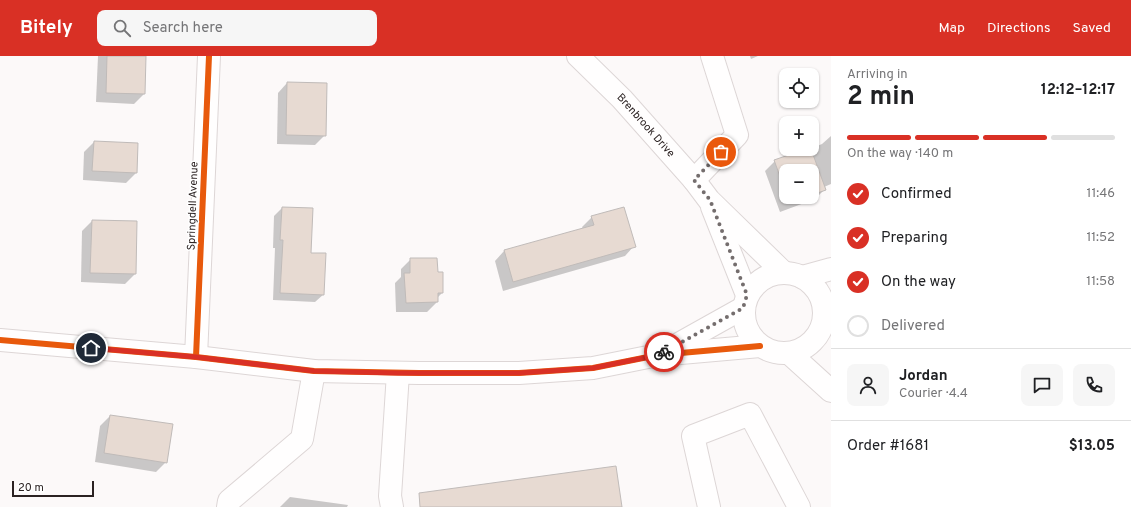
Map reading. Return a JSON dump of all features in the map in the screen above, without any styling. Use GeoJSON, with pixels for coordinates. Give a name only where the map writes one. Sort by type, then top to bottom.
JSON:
{"type":"FeatureCollection","features":[{"type":"Feature","properties":{"kind":"street","name":"Springdell Avenue"},"geometry":{"type":"LineString","coordinates":[[196,357],[209,56]]}},
{"type":"Feature","properties":{"kind":"street","name":"Brenbrook Drive"},"geometry":{"type":"LineString","coordinates":[[578,56],[622,99],[710,200],[792,274]]}},
{"type":"Feature","properties":{"kind":"street"},"geometry":{"type":"LineString","coordinates":[[694,180],[737,135],[712,56]]}},
{"type":"Feature","properties":{"kind":"street","name":"Brenbrook Drive"},"geometry":{"type":"LineString","coordinates":[[710,200],[745,301]]}},
{"type":"Feature","properties":{"kind":"street"},"geometry":{"type":"LineString","coordinates":[[826,314],[819,332],[811,342],[801,349],[789,353],[769,351],[760,346],[746,329],[743,318],[745,301],[753,286],[762,278],[772,274],[792,274],[831,269]]}},
{"type":"Feature","properties":{"kind":"street"},"geometry":{"type":"LineString","coordinates":[[792,274],[811,283],[818,292],[823,302],[831,343]]}},
{"type":"Feature","properties":{"kind":"street"},"geometry":{"type":"LineString","coordinates":[[658,355],[745,301]]}},
{"type":"Feature","properties":{"kind":"street"},"geometry":{"type":"LineString","coordinates":[[0,340],[196,357],[314,371],[398,373],[519,373],[593,368],[658,355],[760,346]]}},
{"type":"Feature","properties":{"kind":"street"},"geometry":{"type":"LineString","coordinates":[[789,353],[831,391]]}},
{"type":"Feature","properties":{"kind":"street"},"geometry":{"type":"LineString","coordinates":[[228,507],[229,501],[302,439],[314,371]]}},
{"type":"Feature","properties":{"kind":"street"},"geometry":{"type":"LineString","coordinates":[[392,507],[390,496],[398,373]]}},
{"type":"Feature","properties":{"kind":"street"},"geometry":{"type":"LineString","coordinates":[[709,507],[693,436],[750,414],[799,507]]}},
{"type":"Feature","properties":{"kind":"building"},"geometry":{"type":"Polygon","coordinates":[[[107,56],[146,56],[145,94],[106,93],[107,56]]]}},
{"type":"Feature","properties":{"kind":"building"},"geometry":{"type":"Polygon","coordinates":[[[287,82],[327,83],[326,136],[286,135],[287,82]]]}},
{"type":"Feature","properties":{"kind":"building"},"geometry":{"type":"Polygon","coordinates":[[[94,141],[138,143],[137,173],[92,171],[94,141]]]}},
{"type":"Feature","properties":{"kind":"building"},"geometry":{"type":"Polygon","coordinates":[[[786,156],[814,156],[816,164],[779,164],[779,174],[774,160],[786,156]]]}},
{"type":"Feature","properties":{"kind":"building"},"geometry":{"type":"Polygon","coordinates":[[[819,171],[826,190],[819,192],[819,171]]]}},
{"type":"Feature","properties":{"kind":"building"},"geometry":{"type":"Polygon","coordinates":[[[282,207],[313,208],[311,253],[326,253],[324,295],[280,293],[283,240],[280,240],[282,207]]]}},
{"type":"Feature","properties":{"kind":"building"},"geometry":{"type":"Polygon","coordinates":[[[624,207],[636,247],[513,282],[504,250],[594,225],[591,216],[624,207]]]}},
{"type":"Feature","properties":{"kind":"building"},"geometry":{"type":"Polygon","coordinates":[[[92,220],[137,221],[136,274],[90,273],[92,220]]]}},
{"type":"Feature","properties":{"kind":"building"},"geometry":{"type":"Polygon","coordinates":[[[410,258],[437,258],[438,272],[443,272],[443,293],[438,293],[438,302],[406,303],[404,273],[410,273],[410,258]]]}},
{"type":"Feature","properties":{"kind":"building"},"geometry":{"type":"Polygon","coordinates":[[[110,415],[173,424],[167,463],[104,453],[110,415]]]}},
{"type":"Feature","properties":{"kind":"building"},"geometry":{"type":"Polygon","coordinates":[[[616,466],[622,507],[420,507],[419,493],[616,466]]]}},
{"type":"Feature","properties":{"kind":"cycle path"},"geometry":{"type":"LineString","coordinates":[[196,357],[209,56]]}},
{"type":"Feature","properties":{"kind":"cycle path"},"geometry":{"type":"LineString","coordinates":[[0,340],[196,357],[314,371],[419,373],[519,373],[593,368],[658,355],[760,346]]}},
{"type":"Feature","properties":{"kind":"way so far"},"geometry":{"type":"LineString","coordinates":[[664,352],[743,308],[747,295],[710,200],[694,180],[721,152]]}},
{"type":"Feature","properties":{"kind":"route"},"geometry":{"type":"LineString","coordinates":[[91,348],[196,357],[314,371],[419,373],[519,373],[593,368],[658,355],[664,352]]}}]}
